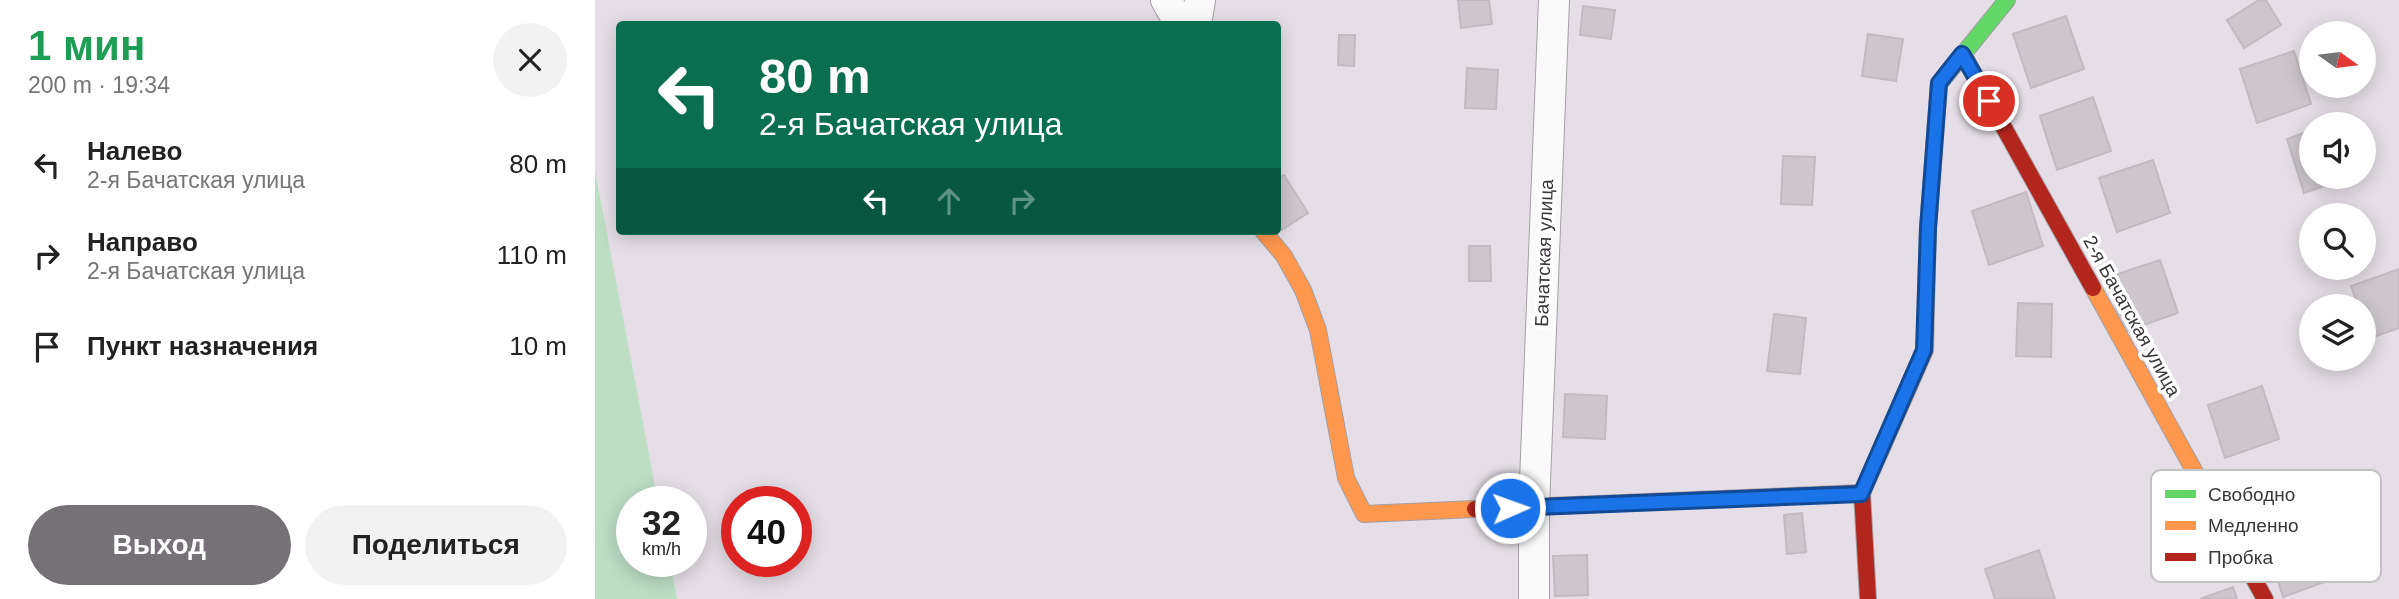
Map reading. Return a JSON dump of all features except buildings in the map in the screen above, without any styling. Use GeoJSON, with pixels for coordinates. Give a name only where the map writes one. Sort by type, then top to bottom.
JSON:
{"type":"FeatureCollection","features":[{"type":"Feature","properties":{"kind":"street"},"geometry":{"type":"LineString","coordinates":[[1166,0],[1178,21]]}},
{"type":"Feature","properties":{"kind":"street"},"geometry":{"type":"LineString","coordinates":[[1196,21],[1200,0]]}},
{"type":"Feature","properties":{"kind":"street","name":"Бачатская улица"},"geometry":{"type":"LineString","coordinates":[[1534,599],[1534,507],[1554,0]]}},
{"type":"Feature","properties":{"kind":"street"},"geometry":{"type":"LineString","coordinates":[[1868,599],[1861,494],[1924,350],[1928,228],[1939,83],[2007,0]]}},
{"type":"Feature","properties":{"kind":"street","name":"2-я Бачатская улица"},"geometry":{"type":"LineString","coordinates":[[1962,54],[2194,470]]}},
{"type":"Feature","properties":{"kind":"street"},"geometry":{"type":"LineString","coordinates":[[1266,235],[1284,256],[1303,290],[1318,330],[1346,478],[1364,514],[1861,494]]}},
{"type":"Feature","properties":{"kind":"street","name":"2-я Бачатская улица"},"geometry":{"type":"LineString","coordinates":[[2257,582],[2266,599]]}},
{"type":"Feature","properties":{"kind":"green space"},"geometry":{"type":"Polygon","coordinates":[[[595,171],[655,486],[616,486],[616,577],[673,577],[677,599],[595,599],[595,171]]]}},
{"type":"Feature","properties":{"kind":"traffic: fast"},"geometry":{"type":"LineString","coordinates":[[1926,305],[1928,228],[1939,84],[2007,0]]}},
{"type":"Feature","properties":{"kind":"traffic: slow"},"geometry":{"type":"LineString","coordinates":[[1266,235],[1284,256],[1303,290],[1318,330],[1346,478],[1364,514],[1475,509]]}},
{"type":"Feature","properties":{"kind":"traffic: slow"},"geometry":{"type":"LineString","coordinates":[[2093,288],[2194,470]]}},
{"type":"Feature","properties":{"kind":"traffic: jam"},"geometry":{"type":"LineString","coordinates":[[1963,54],[2093,288]]}},
{"type":"Feature","properties":{"kind":"traffic: jam"},"geometry":{"type":"LineString","coordinates":[[1868,599],[1862,493],[1925,350],[1926,305]]}},
{"type":"Feature","properties":{"kind":"traffic: jam"},"geometry":{"type":"LineString","coordinates":[[1475,509],[1862,493]]}},
{"type":"Feature","properties":{"kind":"traffic: jam"},"geometry":{"type":"LineString","coordinates":[[2256,582],[2265,599]]}},
{"type":"Feature","properties":{"kind":"route"},"geometry":{"type":"LineString","coordinates":[[1510,508],[1861,494],[1924,350],[1928,228],[1939,83],[1962,54],[1989,101]]}}]}
